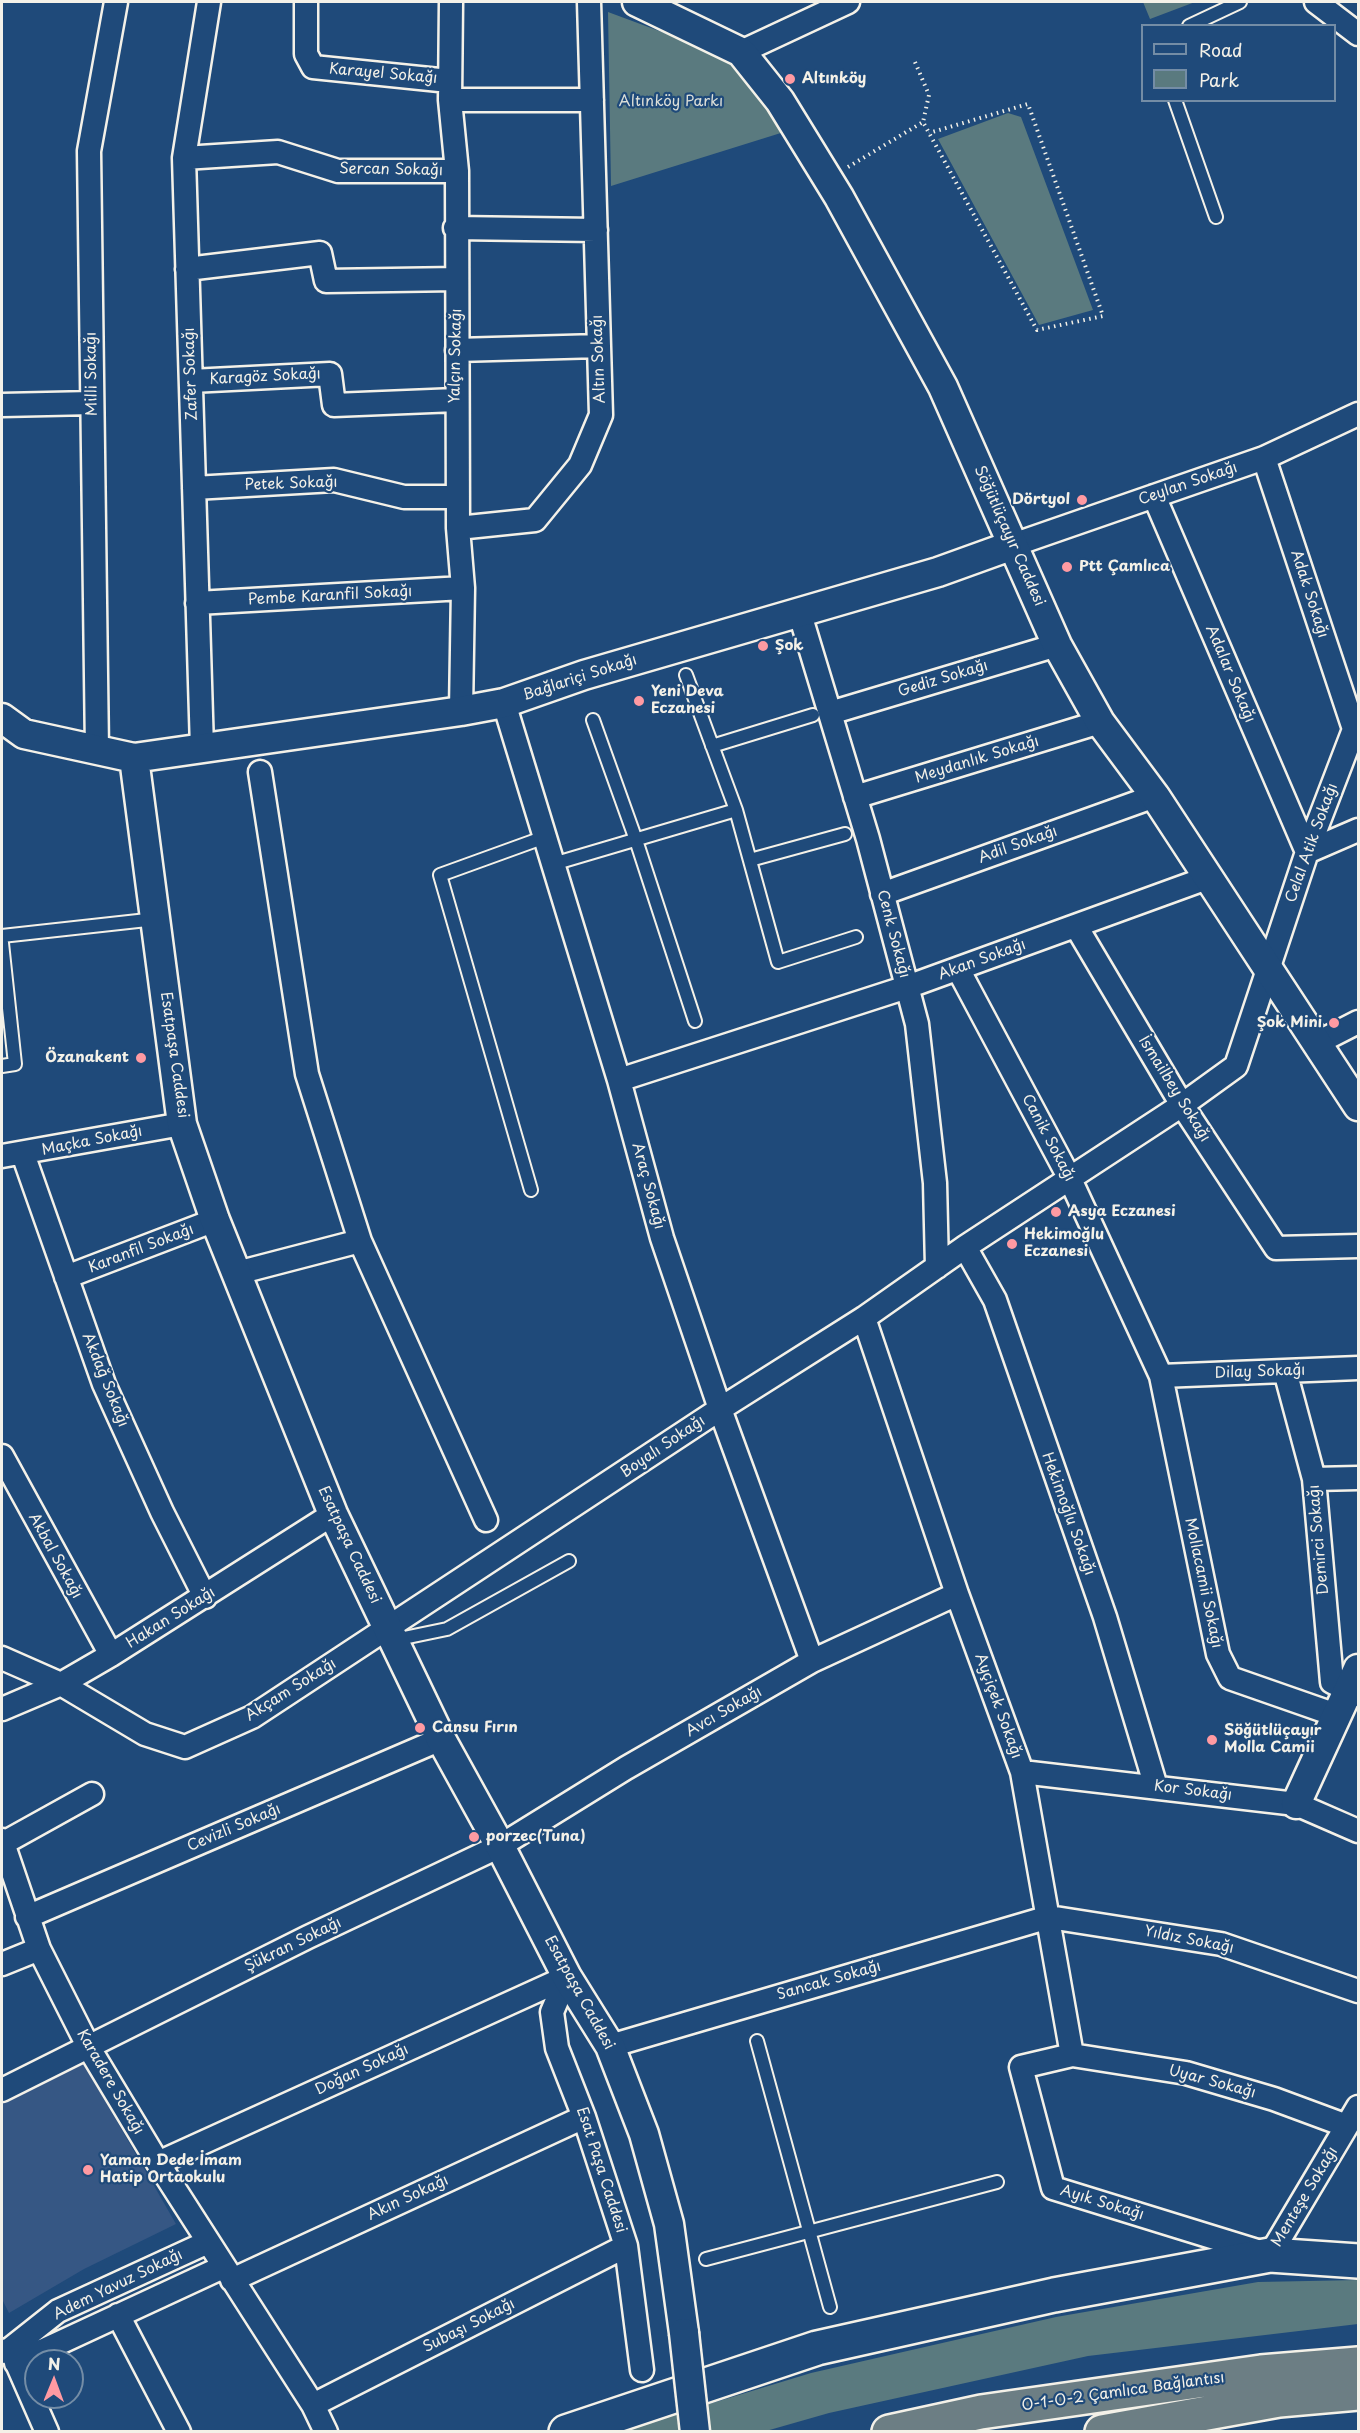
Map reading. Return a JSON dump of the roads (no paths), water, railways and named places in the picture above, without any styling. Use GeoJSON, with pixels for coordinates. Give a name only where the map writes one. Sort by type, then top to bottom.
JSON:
{"type":"FeatureCollection","features":[{"type":"Feature","properties":{"kind":"highway","name":"O-1-O-2 Çamlıca Bağlantısı"},"geometry":{"type":"LineString","coordinates":[[889,2432],[981,2412],[1261,2372],[1359,2364]]}},
{"type":"Feature","properties":{"kind":"highway"},"geometry":{"type":"LineString","coordinates":[[1102,2432],[1279,2400],[1359,2393]]}},
{"type":"Feature","properties":{"kind":"main road"},"geometry":{"type":"LineString","coordinates":[[573,2429],[816,2348],[1054,2295],[1270,2255],[1359,2261]]}},
{"type":"Feature","properties":{"kind":"street","name":"Milli Sokağı"},"geometry":{"type":"LineString","coordinates":[[97,750],[88,151],[116,2]]}},
{"type":"Feature","properties":{"kind":"street","name":"Zafer Sokağı"},"geometry":{"type":"LineString","coordinates":[[202,748],[184,158],[209,2]]}},
{"type":"Feature","properties":{"kind":"street","name":"Karayel Sokağı"},"geometry":{"type":"LineString","coordinates":[[306,2],[306,54],[313,68],[450,90]]}},
{"type":"Feature","properties":{"kind":"street","name":"Yalçın Sokağı"},"geometry":{"type":"LineString","coordinates":[[451,2],[450,90],[456,171],[457,497],[463,588],[461,711]]}},
{"type":"Feature","properties":{"kind":"street","name":"Altın Sokağı"},"geometry":{"type":"LineString","coordinates":[[458,528],[535,520],[580,465],[601,415],[589,2]]}},
{"type":"Feature","properties":{"kind":"street","name":"Söğütlüçayır Caddesi"},"geometry":{"type":"LineString","coordinates":[[644,2],[741,52],[780,101],[828,179],[943,387],[1057,645],[1100,722],[1155,796],[1359,1106]]}},
{"type":"Feature","properties":{"kind":"street"},"geometry":{"type":"LineString","coordinates":[[741,52],[848,2]]}},
{"type":"Feature","properties":{"kind":"street"},"geometry":{"type":"LineString","coordinates":[[1316,2],[1359,34]]}},
{"type":"Feature","properties":{"kind":"street"},"geometry":{"type":"LineString","coordinates":[[450,90],[592,100]]}},
{"type":"Feature","properties":{"kind":"street","name":"Sercan Sokağı"},"geometry":{"type":"LineString","coordinates":[[184,158],[278,152],[338,171],[456,171]]}},
{"type":"Feature","properties":{"kind":"street"},"geometry":{"type":"LineString","coordinates":[[455,228],[596,230]]}},
{"type":"Feature","properties":{"kind":"street"},"geometry":{"type":"LineString","coordinates":[[188,269],[320,253],[326,282],[457,279]]}},
{"type":"Feature","properties":{"kind":"street"},"geometry":{"type":"LineString","coordinates":[[457,350],[599,346]]}},
{"type":"Feature","properties":{"kind":"street","name":"Karagöz Sokağı"},"geometry":{"type":"LineString","coordinates":[[191,381],[330,374],[334,405],[456,400]]}},
{"type":"Feature","properties":{"kind":"street"},"geometry":{"type":"LineString","coordinates":[[2,405],[92,403]]}},
{"type":"Feature","properties":{"kind":"street","name":"Ceylan Sokağı"},"geometry":{"type":"LineString","coordinates":[[1013,545],[1264,458],[1359,414]]}},
{"type":"Feature","properties":{"kind":"street","name":"Adak Sokağı"},"geometry":{"type":"LineString","coordinates":[[1264,458],[1356,724]]}},
{"type":"Feature","properties":{"kind":"street","name":"Petek Sokağı"},"geometry":{"type":"LineString","coordinates":[[194,488],[333,480],[404,497],[457,497]]}},
{"type":"Feature","properties":{"kind":"street","name":"Adalar Sokağı"},"geometry":{"type":"LineString","coordinates":[[1154,496],[1307,852]]}},
{"type":"Feature","properties":{"kind":"street","name":"Bağlariçi Sokağı"},"geometry":{"type":"LineString","coordinates":[[134,758],[504,704],[584,675],[938,572],[1013,545]]}},
{"type":"Feature","properties":{"kind":"street","name":"Pembe Karanfil Sokağı"},"geometry":{"type":"LineString","coordinates":[[197,603],[463,588]]}},
{"type":"Feature","properties":{"kind":"street","name":"Cenk Sokağı"},"geometry":{"type":"LineString","coordinates":[[799,611],[821,714],[855,798],[917,1024],[935,1183],[937,1267]]}},
{"type":"Feature","properties":{"kind":"street","name":"Gediz Sokağı"},"geometry":{"type":"LineString","coordinates":[[821,714],[1057,645]]}},
{"type":"Feature","properties":{"kind":"street","name":"Araç Sokağı"},"geometry":{"type":"LineString","coordinates":[[504,704],[619,1080],[662,1238],[720,1409],[812,1661]]}},
{"type":"Feature","properties":{"kind":"street"},"geometry":{"type":"LineString","coordinates":[[2,718],[24,734],[134,758]]}},
{"type":"Feature","properties":{"kind":"street","name":"Meydanlık Sokağı"},"geometry":{"type":"LineString","coordinates":[[855,798],[1100,722]]}},
{"type":"Feature","properties":{"kind":"street","name":"Celal Atik Sokağı"},"geometry":{"type":"LineString","coordinates":[[1267,968],[1307,852],[1356,724]]}},
{"type":"Feature","properties":{"kind":"street","name":"Esatpaşa Caddesi"},"geometry":{"type":"LineString","coordinates":[[134,758],[182,1124],[215,1220],[333,1514],[441,1738],[500,1846],[567,1977],[610,2046],[644,2134],[669,2224],[695,2432]]}},
{"type":"Feature","properties":{"kind":"street"},"geometry":{"type":"LineString","coordinates":[[260,772],[307,1074],[360,1241],[486,1520]]}},
{"type":"Feature","properties":{"kind":"street","name":"Adil Sokağı"},"geometry":{"type":"LineString","coordinates":[[882,894],[1155,796]]}},
{"type":"Feature","properties":{"kind":"street"},"geometry":{"type":"LineString","coordinates":[[1307,852],[1359,830]]}},
{"type":"Feature","properties":{"kind":"street","name":"Akan Sokağı"},"geometry":{"type":"LineString","coordinates":[[619,1080],[907,987],[1207,878]]}},
{"type":"Feature","properties":{"kind":"street","name":"İsmailbey Sokağı"},"geometry":{"type":"LineString","coordinates":[[1076,926],[1182,1105],[1276,1248],[1359,1246]]}},
{"type":"Feature","properties":{"kind":"street"},"geometry":{"type":"LineString","coordinates":[[937,1267],[1182,1105],[1236,1066],[1267,968]]}},
{"type":"Feature","properties":{"kind":"street","name":"Canik Sokağı"},"geometry":{"type":"LineString","coordinates":[[958,969],[1070,1179],[1161,1376]]}},
{"type":"Feature","properties":{"kind":"street"},"geometry":{"type":"LineString","coordinates":[[1317,1043],[1359,1023]]}},
{"type":"Feature","properties":{"kind":"street","name":"Maçka Sokağı"},"geometry":{"type":"LineString","coordinates":[[12,1155],[182,1124]]}},
{"type":"Feature","properties":{"kind":"street","name":"Akdağ Sokağı"},"geometry":{"type":"LineString","coordinates":[[12,1155],[66,1277],[104,1384],[162,1512],[205,1597]]}},
{"type":"Feature","properties":{"kind":"street","name":"Karanfil Sokağı"},"geometry":{"type":"LineString","coordinates":[[66,1277],[215,1220]]}},
{"type":"Feature","properties":{"kind":"street"},"geometry":{"type":"LineString","coordinates":[[237,1273],[360,1241]]}},
{"type":"Feature","properties":{"kind":"street","name":"Hekimoğlu Sokağı"},"geometry":{"type":"LineString","coordinates":[[965,1247],[995,1300],[1105,1617],[1156,1786]]}},
{"type":"Feature","properties":{"kind":"street","name":"Boyalı Sokağı"},"geometry":{"type":"LineString","coordinates":[[392,1634],[720,1409],[864,1318],[937,1267]]}},
{"type":"Feature","properties":{"kind":"street","name":"Ayçiçek Sokağı"},"geometry":{"type":"LineString","coordinates":[[864,1318],[957,1594],[1022,1772],[1072,2055]]}},
{"type":"Feature","properties":{"kind":"street","name":"Dilay Sokağı"},"geometry":{"type":"LineString","coordinates":[[1161,1376],[1359,1368]]}},
{"type":"Feature","properties":{"kind":"street","name":"Demirci Sokağı"},"geometry":{"type":"LineString","coordinates":[[1285,1371],[1314,1479],[1332,1682],[1350,1693]]}},
{"type":"Feature","properties":{"kind":"street","name":"Mollacamii Sokağı"},"geometry":{"type":"LineString","coordinates":[[1161,1376],[1218,1654],[1230,1678],[1350,1693]]}},
{"type":"Feature","properties":{"kind":"street","name":"Akbal Sokağı"},"geometry":{"type":"LineString","coordinates":[[2,1456],[111,1655]]}},
{"type":"Feature","properties":{"kind":"street"},"geometry":{"type":"LineString","coordinates":[[1314,1479],[1359,1478]]}},
{"type":"Feature","properties":{"kind":"street","name":"Hakan Sokağı"},"geometry":{"type":"LineString","coordinates":[[2,1709],[61,1684],[111,1655],[333,1514]]}},
{"type":"Feature","properties":{"kind":"street","name":"Avcı Sokağı"},"geometry":{"type":"LineString","coordinates":[[500,1846],[626,1768],[812,1661],[957,1594]]}},
{"type":"Feature","properties":{"kind":"street","name":"Akçam Sokağı"},"geometry":{"type":"LineString","coordinates":[[2,1658],[61,1684],[145,1734],[185,1747],[252,1717],[392,1634]]}},
{"type":"Feature","properties":{"kind":"street"},"geometry":{"type":"LineString","coordinates":[[1296,1804],[1350,1693]]}},
{"type":"Feature","properties":{"kind":"street","name":"Cevizli Sokağı"},"geometry":{"type":"LineString","coordinates":[[27,1917],[441,1738]]}},
{"type":"Feature","properties":{"kind":"street","name":"Kor Sokağı"},"geometry":{"type":"LineString","coordinates":[[1022,1772],[1296,1804],[1359,1831]]}},
{"type":"Feature","properties":{"kind":"street"},"geometry":{"type":"LineString","coordinates":[[2,1842],[92,1794]]}},
{"type":"Feature","properties":{"kind":"street","name":"Karadere Sokağı"},"geometry":{"type":"LineString","coordinates":[[2,1842],[39,1949],[88,2048],[227,2273],[316,2423]]}},
{"type":"Feature","properties":{"kind":"street","name":"Şükran Sokağı"},"geometry":{"type":"LineString","coordinates":[[2,2091],[308,1937],[500,1846]]}},
{"type":"Feature","properties":{"kind":"street","name":"Yıldız Sokağı"},"geometry":{"type":"LineString","coordinates":[[1049,1917],[1221,1944],[1359,1991]]}},
{"type":"Feature","properties":{"kind":"street","name":"Sancak Sokağı"},"geometry":{"type":"LineString","coordinates":[[610,2046],[1049,1917]]}},
{"type":"Feature","properties":{"kind":"street"},"geometry":{"type":"LineString","coordinates":[[2,1964],[39,1949]]}},
{"type":"Feature","properties":{"kind":"street","name":"Esat Paşa Caddesi"},"geometry":{"type":"LineString","coordinates":[[567,1977],[552,2012],[557,2048],[584,2116],[626,2246],[642,2370]]}},
{"type":"Feature","properties":{"kind":"street","name":"Doğan Sokağı"},"geometry":{"type":"LineString","coordinates":[[158,2163],[567,1977]]}},
{"type":"Feature","properties":{"kind":"street","name":"Ayık Sokağı"},"geometry":{"type":"LineString","coordinates":[[1072,2055],[1021,2067],[1053,2188],[1270,2255]]}},
{"type":"Feature","properties":{"kind":"street","name":"Uyar Sokağı"},"geometry":{"type":"LineString","coordinates":[[1072,2055],[1186,2073],[1274,2099],[1353,2117]]}},
{"type":"Feature","properties":{"kind":"street","name":"Akın Sokağı"},"geometry":{"type":"LineString","coordinates":[[227,2273],[584,2116]]}},
{"type":"Feature","properties":{"kind":"street","name":"Menteşe Sokağı"},"geometry":{"type":"LineString","coordinates":[[1270,2255],[1353,2117]]}},
{"type":"Feature","properties":{"kind":"street","name":"Adem Yavuz Sokağı"},"geometry":{"type":"LineString","coordinates":[[9,2355],[58,2311],[208,2242]]}},
{"type":"Feature","properties":{"kind":"street","name":"Subaşı Sokağı"},"geometry":{"type":"LineString","coordinates":[[316,2423],[626,2246]]}},
{"type":"Feature","properties":{"kind":"street","name":"Adem Yavuz Sokağı"},"geometry":{"type":"LineString","coordinates":[[9,2355],[227,2273]]}},
{"type":"Feature","properties":{"kind":"street"},"geometry":{"type":"LineString","coordinates":[[118,2315],[179,2432]]}},
{"type":"Feature","properties":{"kind":"street"},"geometry":{"type":"LineString","coordinates":[[9,2355],[47,2432]]}},
{"type":"Feature","properties":{"kind":"lane"},"geometry":{"type":"LineString","coordinates":[[1193,24],[1240,2]]}},
{"type":"Feature","properties":{"kind":"lane"},"geometry":{"type":"LineString","coordinates":[[1176,102],[1216,217]]}},
{"type":"Feature","properties":{"kind":"lane"},"geometry":{"type":"LineString","coordinates":[[686,675],[736,810],[778,962],[856,937]]}},
{"type":"Feature","properties":{"kind":"lane"},"geometry":{"type":"LineString","coordinates":[[712,746],[821,714]]}},
{"type":"Feature","properties":{"kind":"lane"},"geometry":{"type":"LineString","coordinates":[[593,720],[636,840],[695,1021]]}},
{"type":"Feature","properties":{"kind":"lane"},"geometry":{"type":"LineString","coordinates":[[553,864],[736,810]]}},
{"type":"Feature","properties":{"kind":"lane"},"geometry":{"type":"LineString","coordinates":[[750,860],[845,834]]}},
{"type":"Feature","properties":{"kind":"lane"},"geometry":{"type":"LineString","coordinates":[[531,1190],[440,875],[545,837]]}},
{"type":"Feature","properties":{"kind":"lane"},"geometry":{"type":"LineString","coordinates":[[2,936],[156,919]]}},
{"type":"Feature","properties":{"kind":"lane"},"geometry":{"type":"LineString","coordinates":[[2,943],[15,1064],[2,1066]]}},
{"type":"Feature","properties":{"kind":"lane"},"geometry":{"type":"LineString","coordinates":[[392,1634],[447,1629],[569,1562]]}},
{"type":"Feature","properties":{"kind":"lane"},"geometry":{"type":"LineString","coordinates":[[757,2041],[830,2307]]}},
{"type":"Feature","properties":{"kind":"lane"},"geometry":{"type":"LineString","coordinates":[[706,2259],[997,2182]]}},
{"type":"Feature","properties":{"kind":"place","name":"Altınköy"},"geometry":{"type":"Point","coordinates":[790,79]}},
{"type":"Feature","properties":{"kind":"place","name":"Dörtyol"},"geometry":{"type":"Point","coordinates":[1082,500]}},
{"type":"Feature","properties":{"kind":"place","name":"Ptt Çamlıca"},"geometry":{"type":"Point","coordinates":[1067,567]}},
{"type":"Feature","properties":{"kind":"place","name":"Şok"},"geometry":{"type":"Point","coordinates":[763,646]}},
{"type":"Feature","properties":{"kind":"place","name":"Yeni Deva Eczanesi"},"geometry":{"type":"Point","coordinates":[639,701]}},
{"type":"Feature","properties":{"kind":"place","name":"Şok Mini"},"geometry":{"type":"Point","coordinates":[1334,1023]}},
{"type":"Feature","properties":{"kind":"place","name":"Özanakent"},"geometry":{"type":"Point","coordinates":[141,1058]}},
{"type":"Feature","properties":{"kind":"place","name":"Asya Eczanesi"},"geometry":{"type":"Point","coordinates":[1056,1212]}},
{"type":"Feature","properties":{"kind":"place","name":"Hekimoğlu Eczanesi"},"geometry":{"type":"Point","coordinates":[1012,1244]}},
{"type":"Feature","properties":{"kind":"place","name":"Cansu Fırın"},"geometry":{"type":"Point","coordinates":[420,1728]}},
{"type":"Feature","properties":{"kind":"place","name":"Söğütlüçayır Molla Camii"},"geometry":{"type":"Point","coordinates":[1212,1740]}},
{"type":"Feature","properties":{"kind":"place","name":"porzec(Tuna)"},"geometry":{"type":"Point","coordinates":[474,1837]}},
{"type":"Feature","properties":{"kind":"place","name":"Yaman Dede İmam Hatip Ortaokulu"},"geometry":{"type":"Point","coordinates":[88,2170]}},
{"type":"Feature","properties":{"kind":"park label","name":"Altınköy Parkı"},"geometry":{"type":"Point","coordinates":[671,102]}}]}
